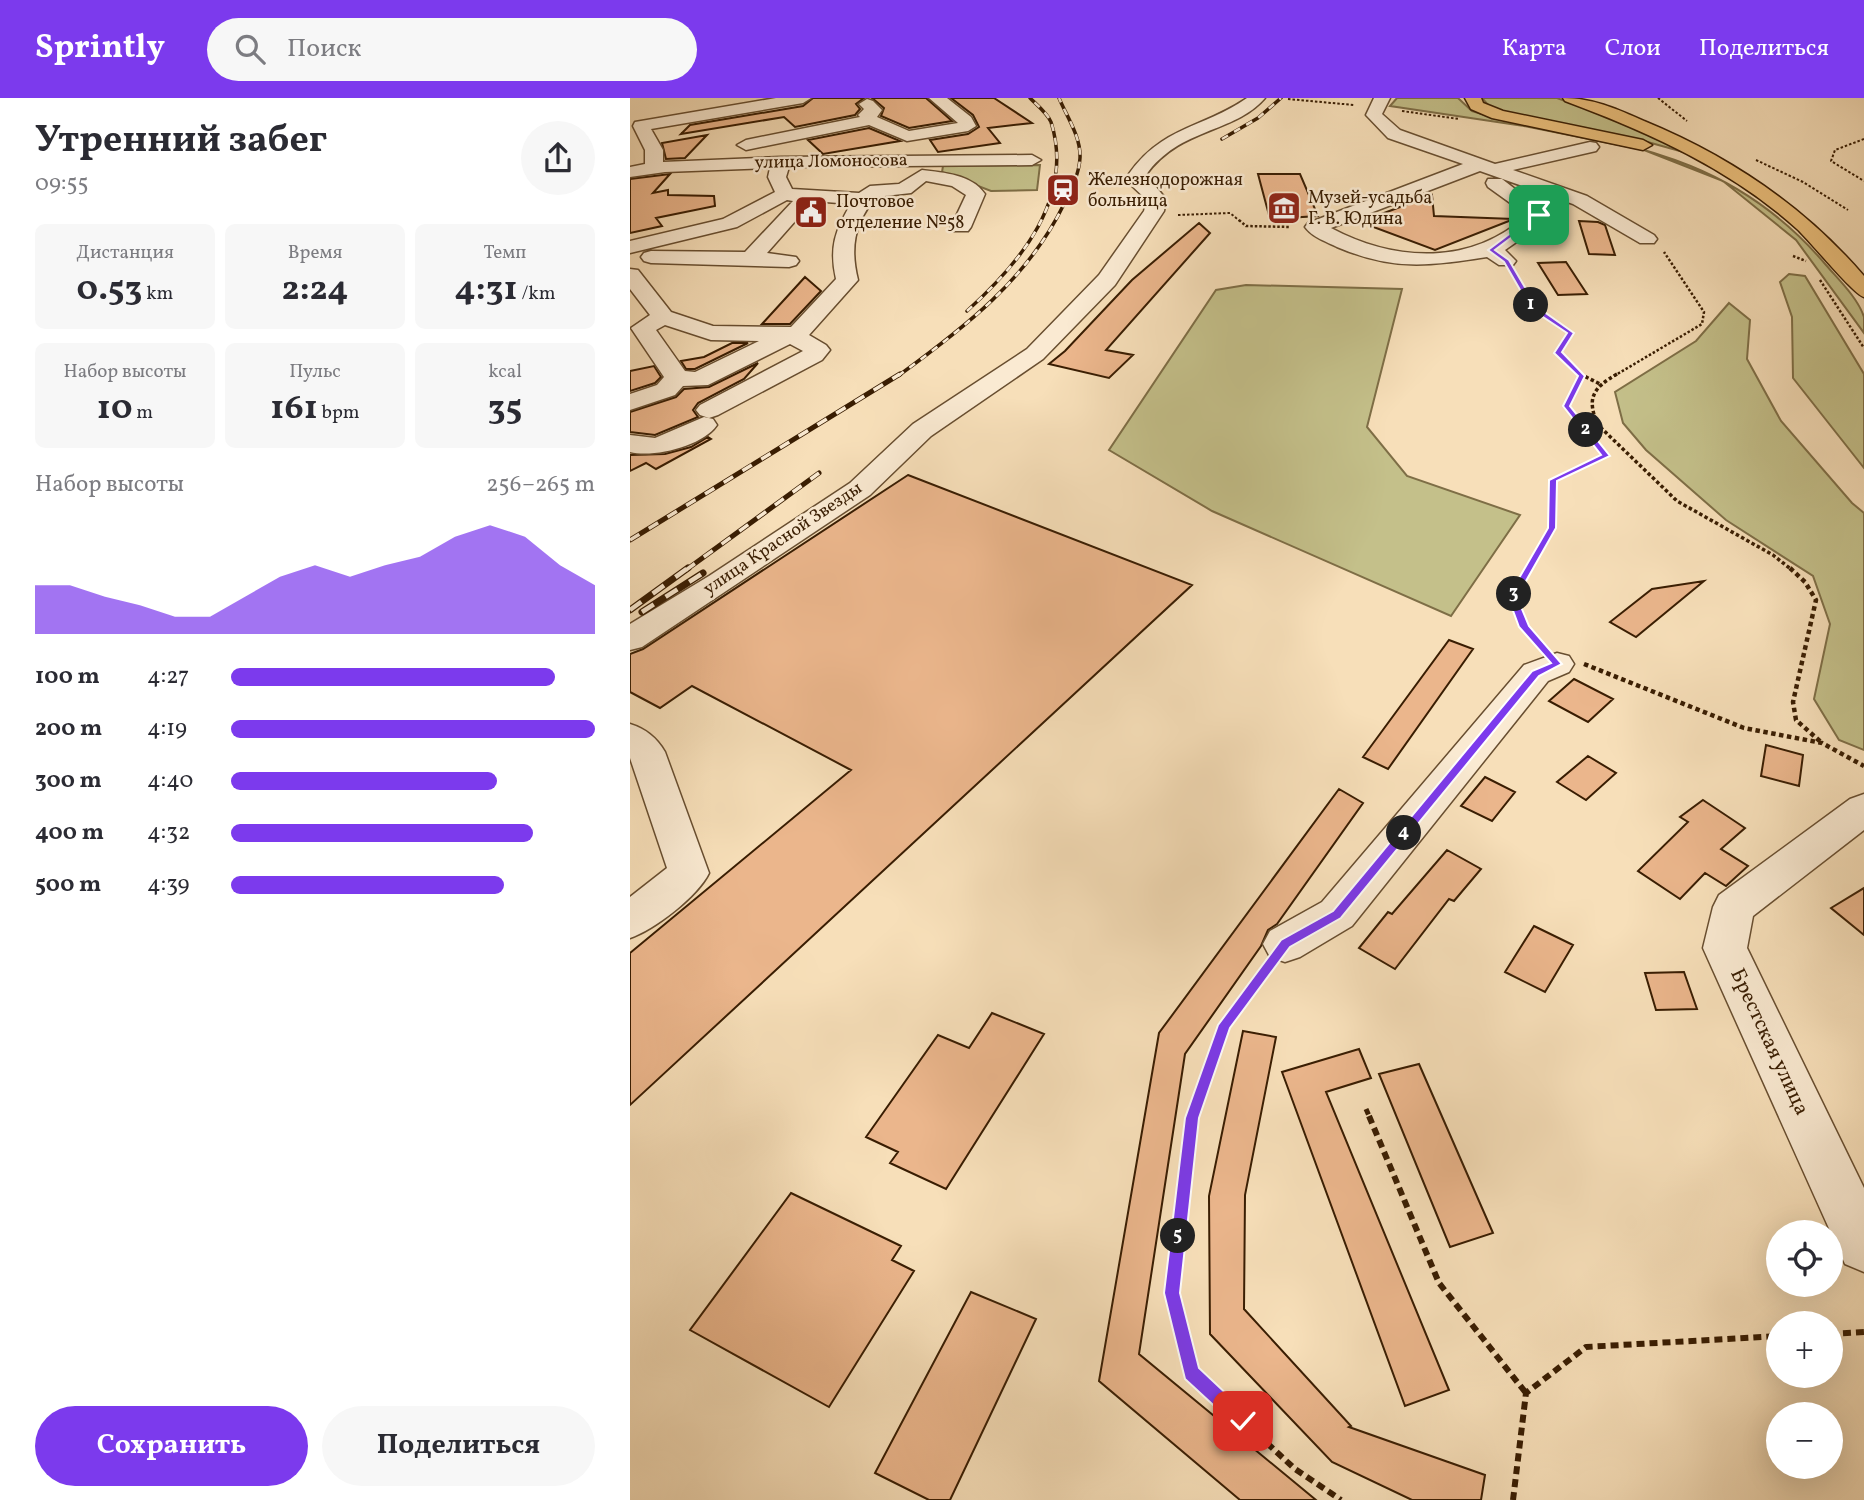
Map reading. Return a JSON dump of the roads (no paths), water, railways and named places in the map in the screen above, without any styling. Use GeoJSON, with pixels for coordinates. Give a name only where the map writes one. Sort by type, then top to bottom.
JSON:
{"type":"FeatureCollection","features":[{"type":"Feature","properties":{"kind":"main road"},"geometry":{"type":"LineString","coordinates":[[1473,98],[1477,106],[1498,115],[1683,156],[1782,193]]}},
{"type":"Feature","properties":{"kind":"main road"},"geometry":{"type":"LineString","coordinates":[[1591,101],[1684,145],[1743,177],[1782,193]]}},
{"type":"Feature","properties":{"kind":"main road"},"geometry":{"type":"LineString","coordinates":[[1591,101],[1732,156]]}},
{"type":"Feature","properties":{"kind":"main road"},"geometry":{"type":"LineString","coordinates":[[1691,127],[1782,193],[1864,290]]}},
{"type":"Feature","properties":{"kind":"street"},"geometry":{"type":"LineString","coordinates":[[803,98],[635,127],[654,150],[653,165],[871,120]]}},
{"type":"Feature","properties":{"kind":"street"},"geometry":{"type":"LineString","coordinates":[[677,378],[699,380],[799,332],[847,280],[842,261],[841,236],[864,199],[870,192],[904,189],[921,168],[918,151],[907,136],[871,120],[866,115],[874,110],[859,98]]}},
{"type":"Feature","properties":{"kind":"street"},"geometry":{"type":"LineString","coordinates":[[907,136],[968,126],[965,120],[937,98]]}},
{"type":"Feature","properties":{"kind":"street","name":"улица Красной Звезды"},"geometry":{"type":"LineString","coordinates":[[630,639],[720,583],[860,489],[922,430],[1035,354],[1107,280],[1154,211],[1157,199],[1139,182],[1137,175],[1146,160],[1167,142],[1234,113],[1257,98]]}},
{"type":"Feature","properties":{"kind":"street"},"geometry":{"type":"LineString","coordinates":[[1386,104],[1374,115],[1394,134],[1476,169],[1580,200],[1647,239]]}},
{"type":"Feature","properties":{"kind":"street"},"geometry":{"type":"LineString","coordinates":[[1476,169],[1539,215],[1499,256],[1402,259],[1333,238],[1315,227],[1476,169],[1590,147]]}},
{"type":"Feature","properties":{"kind":"street","name":"улица Ломоносова"},"geometry":{"type":"LineString","coordinates":[[630,172],[653,165],[781,162],[921,168],[1032,160]]}},
{"type":"Feature","properties":{"kind":"street"},"geometry":{"type":"LineString","coordinates":[[781,162],[777,177],[785,194]]}},
{"type":"Feature","properties":{"kind":"street"},"geometry":{"type":"LineString","coordinates":[[921,168],[971,187],[976,194],[961,227]]}},
{"type":"Feature","properties":{"kind":"street"},"geometry":{"type":"LineString","coordinates":[[630,247],[730,223],[785,194],[864,199]]}},
{"type":"Feature","properties":{"kind":"street"},"geometry":{"type":"LineString","coordinates":[[751,258],[807,197]]}},
{"type":"Feature","properties":{"kind":"street"},"geometry":{"type":"LineString","coordinates":[[630,256],[789,261]]}},
{"type":"Feature","properties":{"kind":"street"},"geometry":{"type":"LineString","coordinates":[[630,275],[663,317],[711,333],[790,335],[818,349],[814,355],[655,448],[641,449],[630,443]]}},
{"type":"Feature","properties":{"kind":"street"},"geometry":{"type":"LineString","coordinates":[[663,317],[643,328],[677,378]]}},
{"type":"Feature","properties":{"kind":"street"},"geometry":{"type":"LineString","coordinates":[[630,402],[666,390],[677,378]]}},
{"type":"Feature","properties":{"kind":"street"},"geometry":{"type":"LineString","coordinates":[[1285,944],[1337,914],[1536,673],[1557,664]]}},
{"type":"Feature","properties":{"kind":"street"},"geometry":{"type":"LineString","coordinates":[[630,737],[647,752],[689,873],[630,921]]}},
{"type":"Feature","properties":{"kind":"street","name":"Брестская улица"},"geometry":{"type":"LineString","coordinates":[[1864,809],[1734,907],[1725,948],[1864,1245]]}},
{"type":"Feature","properties":{"kind":"railway"},"geometry":{"type":"LineString","coordinates":[[967,311],[1006,272],[1023,250],[1049,203],[1055,177],[1056,150],[1051,122],[1030,98]]}},
{"type":"Feature","properties":{"kind":"railway"},"geometry":{"type":"LineString","coordinates":[[898,376],[992,300],[1013,279],[1049,231],[1074,182],[1080,158],[1076,135],[1059,98]]}},
{"type":"Feature","properties":{"kind":"railway"},"geometry":{"type":"LineString","coordinates":[[1222,139],[1258,118],[1281,98]]}},
{"type":"Feature","properties":{"kind":"railway"},"geometry":{"type":"LineString","coordinates":[[630,540],[900,374]]}},
{"type":"Feature","properties":{"kind":"railway"},"geometry":{"type":"LineString","coordinates":[[686,570],[819,473]]}},
{"type":"Feature","properties":{"kind":"railway"},"geometry":{"type":"LineString","coordinates":[[630,610],[688,568]]}},
{"type":"Feature","properties":{"kind":"railway"},"geometry":{"type":"LineString","coordinates":[[642,612],[703,573]]}},
{"type":"Feature","properties":{"kind":"place","name":"Железнодорожная больница"},"geometry":{"type":"Point","coordinates":[1063,190]}},
{"type":"Feature","properties":{"kind":"place","name":"Музей-усадьба Г. В. Юдина"},"geometry":{"type":"Point","coordinates":[1284,208]}},
{"type":"Feature","properties":{"kind":"place","name":"Почтовое отделение №58"},"geometry":{"type":"Point","coordinates":[811,212]}}]}
